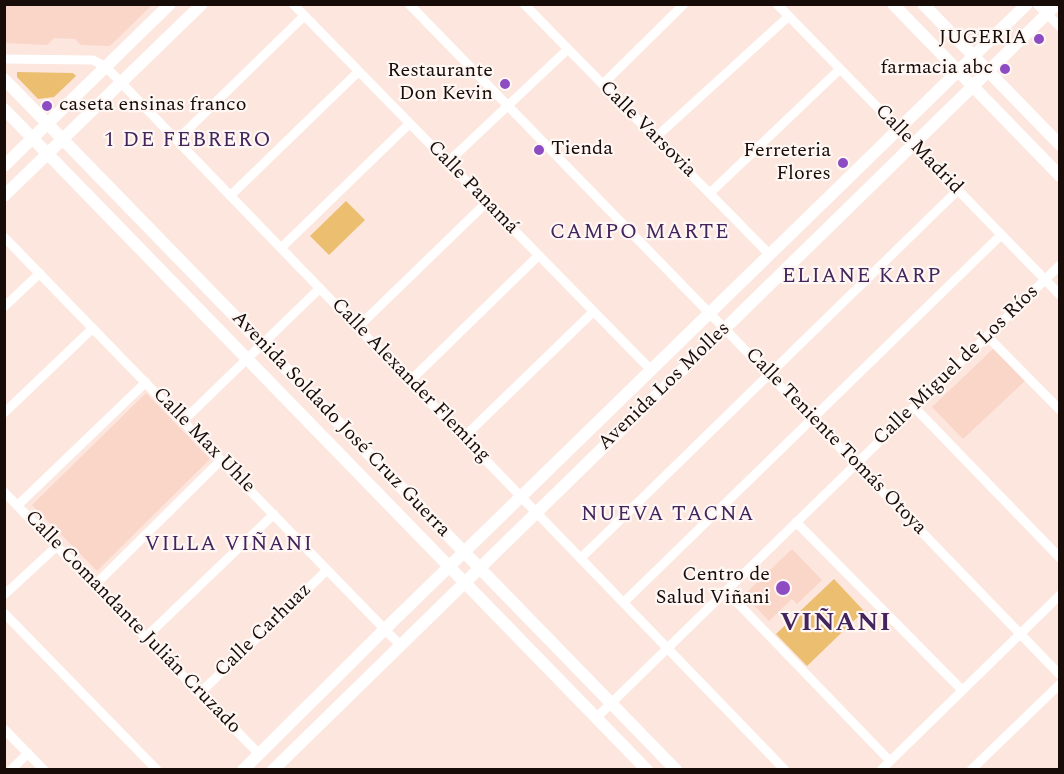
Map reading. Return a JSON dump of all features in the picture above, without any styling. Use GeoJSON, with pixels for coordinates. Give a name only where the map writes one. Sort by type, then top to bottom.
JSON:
{"type":"FeatureCollection","features":[{"type":"Feature","properties":{"kind":"street"},"geometry":{"type":"LineString","coordinates":[[4,166],[170,4]]}},
{"type":"Feature","properties":{"kind":"street"},"geometry":{"type":"LineString","coordinates":[[4,196],[202,4]]}},
{"type":"Feature","properties":{"kind":"street","name":"Calle Panamá"},"geometry":{"type":"LineString","coordinates":[[293,4],[652,371]]}},
{"type":"Feature","properties":{"kind":"street","name":"Calle Teniente Tomás Otoya"},"geometry":{"type":"LineString","coordinates":[[409,4],[1059,675]]}},
{"type":"Feature","properties":{"kind":"street"},"geometry":{"type":"LineString","coordinates":[[603,84],[684,4]]}},
{"type":"Feature","properties":{"kind":"street","name":"Calle Madrid"},"geometry":{"type":"LineString","coordinates":[[777,4],[1059,295]]}},
{"type":"Feature","properties":{"kind":"street"},"geometry":{"type":"LineString","coordinates":[[892,4],[1059,176]]}},
{"type":"Feature","properties":{"kind":"street"},"geometry":{"type":"LineString","coordinates":[[923,4],[1059,144]]}},
{"type":"Feature","properties":{"kind":"street","name":"Avenida Los Molles"},"geometry":{"type":"LineString","coordinates":[[243,770],[1027,4]]}},
{"type":"Feature","properties":{"kind":"street"},"geometry":{"type":"LineString","coordinates":[[1037,4],[1059,27]]}},
{"type":"Feature","properties":{"kind":"street","name":"Avenida Los Molles"},"geometry":{"type":"LineString","coordinates":[[273,770],[1058,4]]}},
{"type":"Feature","properties":{"kind":"street","name":"Calle Varsovia"},"geometry":{"type":"LineString","coordinates":[[529,6],[568,49],[770,255]]}},
{"type":"Feature","properties":{"kind":"street"},"geometry":{"type":"LineString","coordinates":[[177,140],[304,16]]}},
{"type":"Feature","properties":{"kind":"street"},"geometry":{"type":"LineString","coordinates":[[656,138],[789,16]]}},
{"type":"Feature","properties":{"kind":"street"},"geometry":{"type":"LineString","coordinates":[[447,163],[568,49]]}},
{"type":"Feature","properties":{"kind":"street"},"geometry":{"type":"LineString","coordinates":[[4,59],[93,60],[106,67]]}},
{"type":"Feature","properties":{"kind":"street","name":"Calle Alexander Fleming"},"geometry":{"type":"LineString","coordinates":[[106,67],[785,770]]}},
{"type":"Feature","properties":{"kind":"street"},"geometry":{"type":"LineString","coordinates":[[710,194],[840,69]]}},
{"type":"Feature","properties":{"kind":"street"},"geometry":{"type":"LineString","coordinates":[[230,196],[358,72]]}},
{"type":"Feature","properties":{"kind":"street","name":"Avenida Soldado José Cruz Guerra"},"geometry":{"type":"LineString","coordinates":[[4,80],[676,770]]}},
{"type":"Feature","properties":{"kind":"street","name":"Avenida Soldado José Cruz Guerra"},"geometry":{"type":"LineString","coordinates":[[4,109],[647,770]]}},
{"type":"Feature","properties":{"kind":"street"},"geometry":{"type":"LineString","coordinates":[[281,248],[409,124]]}},
{"type":"Feature","properties":{"kind":"street"},"geometry":{"type":"LineString","coordinates":[[580,558],[958,190]]}},
{"type":"Feature","properties":{"kind":"street"},"geometry":{"type":"LineString","coordinates":[[357,327],[486,203]]}},
{"type":"Feature","properties":{"kind":"street"},"geometry":{"type":"LineString","coordinates":[[624,602],[1001,235]]}},
{"type":"Feature","properties":{"kind":"street","name":"Calle Max Uhle"},"geometry":{"type":"LineString","coordinates":[[4,237],[400,645]]}},
{"type":"Feature","properties":{"kind":"street"},"geometry":{"type":"LineString","coordinates":[[410,381],[538,256]]}},
{"type":"Feature","properties":{"kind":"street","name":"Calle Miguel de Los Ríos"},"geometry":{"type":"LineString","coordinates":[[596,718],[1059,265]]}},
{"type":"Feature","properties":{"kind":"street"},"geometry":{"type":"LineString","coordinates":[[4,307],[40,273]]}},
{"type":"Feature","properties":{"kind":"street"},"geometry":{"type":"LineString","coordinates":[[183,421],[320,288]]}},
{"type":"Feature","properties":{"kind":"street"},"geometry":{"type":"LineString","coordinates":[[464,437],[592,312]]}},
{"type":"Feature","properties":{"kind":"street"},"geometry":{"type":"LineString","coordinates":[[4,413],[93,328]]}},
{"type":"Feature","properties":{"kind":"street"},"geometry":{"type":"LineString","coordinates":[[987,336],[1059,410]]}},
{"type":"Feature","properties":{"kind":"street"},"geometry":{"type":"LineString","coordinates":[[18,505],[146,382]]}},
{"type":"Feature","properties":{"kind":"street"},"geometry":{"type":"LineString","coordinates":[[914,407],[1059,558]]}},
{"type":"Feature","properties":{"kind":"street"},"geometry":{"type":"LineString","coordinates":[[95,585],[221,460]]}},
{"type":"Feature","properties":{"kind":"street","name":"Calle Comandante Julián Cruzado"},"geometry":{"type":"LineString","coordinates":[[4,492],[259,754]]}},
{"type":"Feature","properties":{"kind":"street"},"geometry":{"type":"LineString","coordinates":[[146,637],[274,514]]}},
{"type":"Feature","properties":{"kind":"street"},"geometry":{"type":"LineString","coordinates":[[796,522],[962,690]]}},
{"type":"Feature","properties":{"kind":"street"},"geometry":{"type":"LineString","coordinates":[[4,595],[57,546]]}},
{"type":"Feature","properties":{"kind":"street","name":"Calle Carhuaz"},"geometry":{"type":"LineString","coordinates":[[200,693],[327,570]]}},
{"type":"Feature","properties":{"kind":"street"},"geometry":{"type":"LineString","coordinates":[[726,591],[890,761]]}},
{"type":"Feature","properties":{"kind":"street"},"geometry":{"type":"LineString","coordinates":[[881,770],[1059,595]]}},
{"type":"Feature","properties":{"kind":"street"},"geometry":{"type":"LineString","coordinates":[[4,613],[157,770]]}},
{"type":"Feature","properties":{"kind":"street"},"geometry":{"type":"LineString","coordinates":[[971,770],[1059,684]]}},
{"type":"Feature","properties":{"kind":"street"},"geometry":{"type":"LineString","coordinates":[[4,729],[44,770]]}},
{"type":"Feature","properties":{"kind":"street"},"geometry":{"type":"LineString","coordinates":[[11,770],[28,753]]}},
{"type":"Feature","properties":{"kind":"shaded area"},"geometry":{"type":"Polygon","coordinates":[[[5,4],[152,5],[110,46],[81,45],[75,39],[54,38],[47,45],[5,43],[5,4]]]}},
{"type":"Feature","properties":{"kind":"shaded area"},"geometry":{"type":"Polygon","coordinates":[[[17,72],[73,73],[76,76],[54,97],[38,99],[17,77],[17,72]]]}},
{"type":"Feature","properties":{"kind":"shaded area"},"geometry":{"type":"Polygon","coordinates":[[[346,201],[365,220],[329,255],[310,236],[346,201]]]}},
{"type":"Feature","properties":{"kind":"shaded area"},"geometry":{"type":"Polygon","coordinates":[[[994,348],[1025,381],[963,439],[932,407],[994,348]]]}},
{"type":"Feature","properties":{"kind":"shaded area"},"geometry":{"type":"Polygon","coordinates":[[[146,393],[210,459],[97,571],[32,505],[146,393]]]}},
{"type":"Feature","properties":{"kind":"shaded area","name":"Centro de Salud Viñani"},"geometry":{"type":"Polygon","coordinates":[[[792,549],[822,580],[797,604],[792,599],[769,621],[744,595],[792,549]]]}},
{"type":"Feature","properties":{"kind":"shaded area"},"geometry":{"type":"Polygon","coordinates":[[[834,579],[864,611],[807,666],[776,634],[834,579]]]}},
{"type":"Feature","properties":{"kind":"place","name":"JUGERIA"},"geometry":{"type":"Point","coordinates":[1039,39]}},
{"type":"Feature","properties":{"kind":"place","name":"farmacia abc"},"geometry":{"type":"Point","coordinates":[1005,69]}},
{"type":"Feature","properties":{"kind":"place","name":"Restaurante Don Kevin"},"geometry":{"type":"Point","coordinates":[505,84]}},
{"type":"Feature","properties":{"kind":"place","name":"caseta ensinas franco"},"geometry":{"type":"Point","coordinates":[47,106]}},
{"type":"Feature","properties":{"kind":"place","name":"Tienda"},"geometry":{"type":"Point","coordinates":[539,150]}},
{"type":"Feature","properties":{"kind":"place","name":"Ferreteria Flores"},"geometry":{"type":"Point","coordinates":[843,163]}},
{"type":"Feature","properties":{"kind":"place","name":"Centro de Salud Viñani"},"geometry":{"type":"Point","coordinates":[783,588]}},
{"type":"Feature","properties":{"kind":"district","name":"1 DE FEBRERO"},"geometry":{"type":"Point","coordinates":[188,142]}},
{"type":"Feature","properties":{"kind":"district","name":"CAMPO MARTE"},"geometry":{"type":"Point","coordinates":[640,234]}},
{"type":"Feature","properties":{"kind":"district","name":"ELIANE KARP"},"geometry":{"type":"Point","coordinates":[862,278]}},
{"type":"Feature","properties":{"kind":"district","name":"NUEVA TACNA"},"geometry":{"type":"Point","coordinates":[668,516]}},
{"type":"Feature","properties":{"kind":"district","name":"VILLA VIÑANI"},"geometry":{"type":"Point","coordinates":[229,546]}},
{"type":"Feature","properties":{"kind":"district","name":"VIÑANI"},"geometry":{"type":"Point","coordinates":[836,625]}}]}
